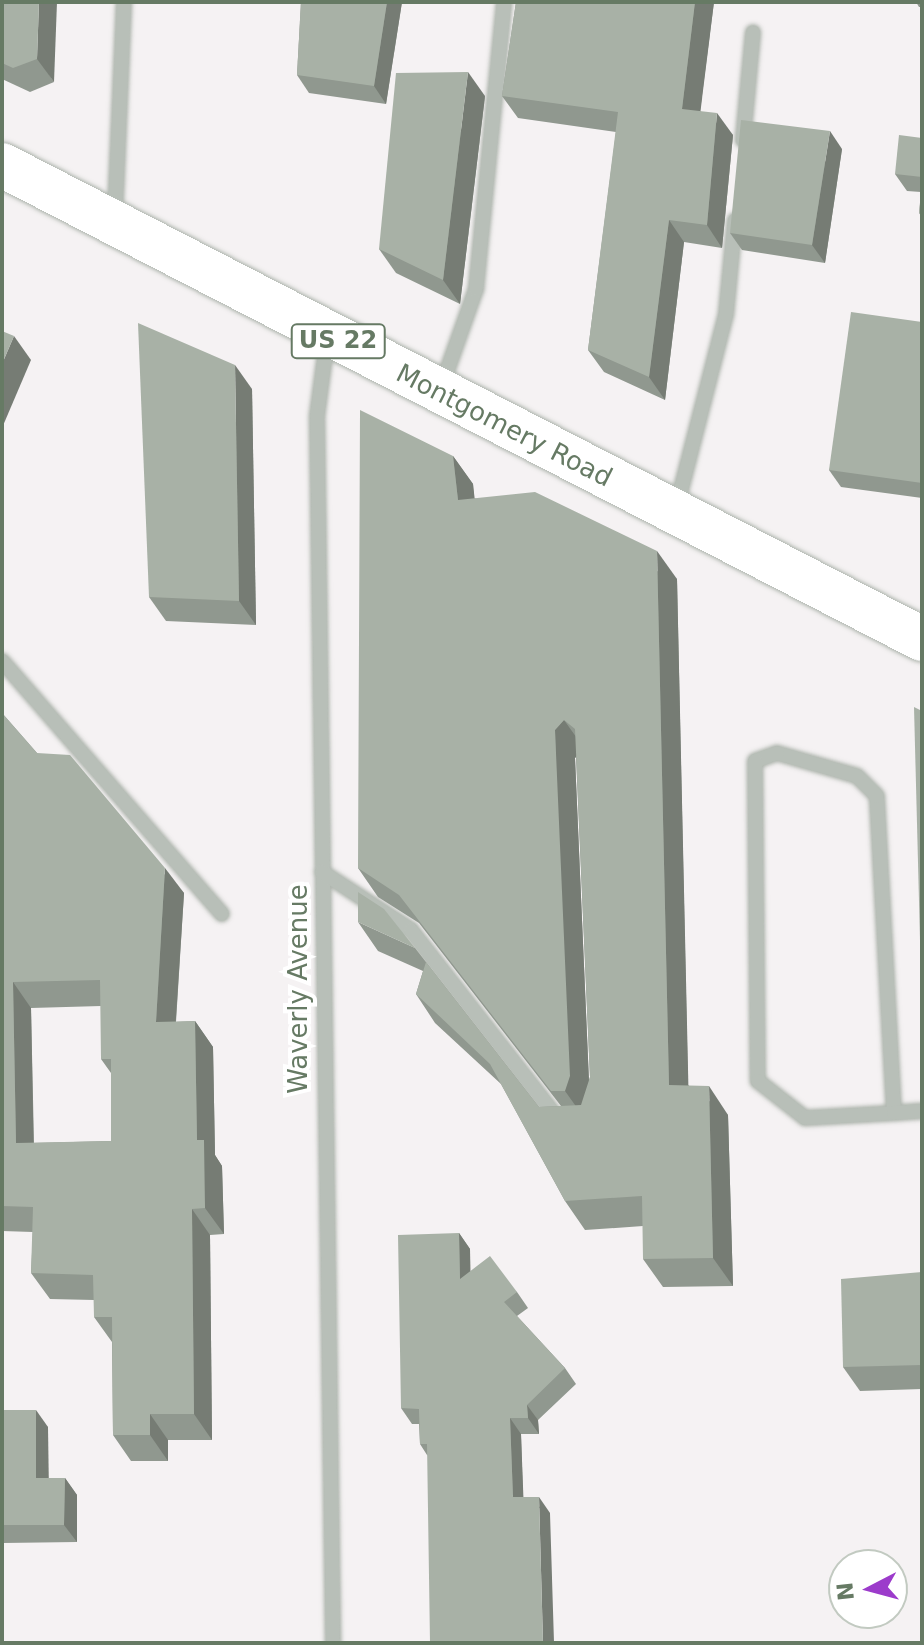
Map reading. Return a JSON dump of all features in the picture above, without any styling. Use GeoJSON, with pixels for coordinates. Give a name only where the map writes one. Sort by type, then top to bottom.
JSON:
{"type":"FeatureCollection","features":[{"type":"Feature","properties":{"kind":"main road","name":"Montgomery Road"},"geometry":{"type":"LineString","coordinates":[[2,165],[115,217],[327,335],[922,639]]}},
{"type":"Feature","properties":{"kind":"street"},"geometry":{"type":"LineString","coordinates":[[115,217],[124,2]]}},
{"type":"Feature","properties":{"kind":"street"},"geometry":{"type":"LineString","coordinates":[[438,392],[476,289],[504,2]]}},
{"type":"Feature","properties":{"kind":"street"},"geometry":{"type":"LineString","coordinates":[[741,157],[753,32]]}},
{"type":"Feature","properties":{"kind":"street"},"geometry":{"type":"LineString","coordinates":[[675,513],[726,314],[736,204]]}},
{"type":"Feature","properties":{"kind":"street","name":"Waverly Avenue"},"geometry":{"type":"LineString","coordinates":[[327,335],[317,416],[333,1643]]}},
{"type":"Feature","properties":{"kind":"street"},"geometry":{"type":"LineString","coordinates":[[2,661],[222,914]]}},
{"type":"Feature","properties":{"kind":"street"},"geometry":{"type":"LineString","coordinates":[[894,1113],[877,796],[857,776],[777,753],[755,761],[758,1081],[805,1118],[894,1113],[922,1111]]}},
{"type":"Feature","properties":{"kind":"street"},"geometry":{"type":"LineString","coordinates":[[322,872],[411,930],[566,1129],[579,1129]]}},
{"type":"Feature","properties":{"kind":"building"},"geometry":{"type":"Polygon","coordinates":[[[2,2],[39,2],[37,59],[13,68],[2,63],[2,2]]]}},
{"type":"Feature","properties":{"kind":"building"},"geometry":{"type":"Polygon","coordinates":[[[301,2],[387,2],[374,86],[297,75],[301,2]]]}},
{"type":"Feature","properties":{"kind":"building"},"geometry":{"type":"Polygon","coordinates":[[[516,2],[695,2],[682,109],[717,113],[707,225],[669,220],[649,377],[588,350],[618,112],[502,96],[516,2]]]}},
{"type":"Feature","properties":{"kind":"building"},"geometry":{"type":"Polygon","coordinates":[[[468,72],[443,280],[379,249],[396,73],[468,72]]]}},
{"type":"Feature","properties":{"kind":"building"},"geometry":{"type":"Polygon","coordinates":[[[741,120],[830,131],[812,245],[730,233],[741,120]]]}},
{"type":"Feature","properties":{"kind":"building"},"geometry":{"type":"Polygon","coordinates":[[[899,135],[922,138],[922,177],[895,174],[899,135]]]}},
{"type":"Feature","properties":{"kind":"building"},"geometry":{"type":"Polygon","coordinates":[[[851,312],[922,322],[922,483],[829,470],[851,312]]]}},
{"type":"Feature","properties":{"kind":"building"},"geometry":{"type":"Polygon","coordinates":[[[138,323],[235,365],[239,601],[149,597],[138,323]]]}},
{"type":"Feature","properties":{"kind":"building"},"geometry":{"type":"Polygon","coordinates":[[[2,331],[14,336],[2,364],[2,331]]]}},
{"type":"Feature","properties":{"kind":"building"},"geometry":{"type":"Polygon","coordinates":[[[360,410],[453,456],[458,500],[535,492],[657,551],[669,1085],[709,1086],[713,1258],[643,1259],[642,1196],[565,1201],[490,1064],[416,994],[426,962],[539,1107],[581,1105],[590,1077],[575,729],[564,720],[555,730],[570,1076],[565,1091],[551,1091],[399,895],[358,868],[360,410]]]}},
{"type":"Feature","properties":{"kind":"building"},"geometry":{"type":"Polygon","coordinates":[[[914,707],[922,711],[922,940],[920,940],[914,707]]]}},
{"type":"Feature","properties":{"kind":"building"},"geometry":{"type":"Polygon","coordinates":[[[2,713],[37,753],[70,755],[165,868],[156,1022],[195,1021],[197,1140],[204,1140],[205,1208],[192,1209],[194,1414],[150,1414],[150,1435],[113,1435],[112,1317],[94,1317],[93,1275],[31,1273],[33,1207],[2,1206],[2,713]],[[100,980],[13,982],[16,1143],[111,1141],[111,1059],[101,1059],[100,980]]]}},
{"type":"Feature","properties":{"kind":"building"},"geometry":{"type":"Polygon","coordinates":[[[358,892],[384,909],[415,948],[358,922],[358,892]]]}},
{"type":"Feature","properties":{"kind":"building"},"geometry":{"type":"Polygon","coordinates":[[[459,1233],[460,1279],[490,1256],[517,1292],[504,1302],[565,1368],[527,1405],[528,1418],[510,1418],[513,1497],[539,1497],[543,1643],[430,1643],[427,1444],[420,1444],[419,1409],[401,1408],[398,1235],[459,1233]]]}},
{"type":"Feature","properties":{"kind":"building"},"geometry":{"type":"Polygon","coordinates":[[[922,1272],[922,1365],[843,1367],[841,1279],[922,1272]]]}},
{"type":"Feature","properties":{"kind":"building"},"geometry":{"type":"Polygon","coordinates":[[[2,1410],[36,1410],[36,1478],[65,1478],[64,1525],[2,1525],[2,1410]]]}}]}
